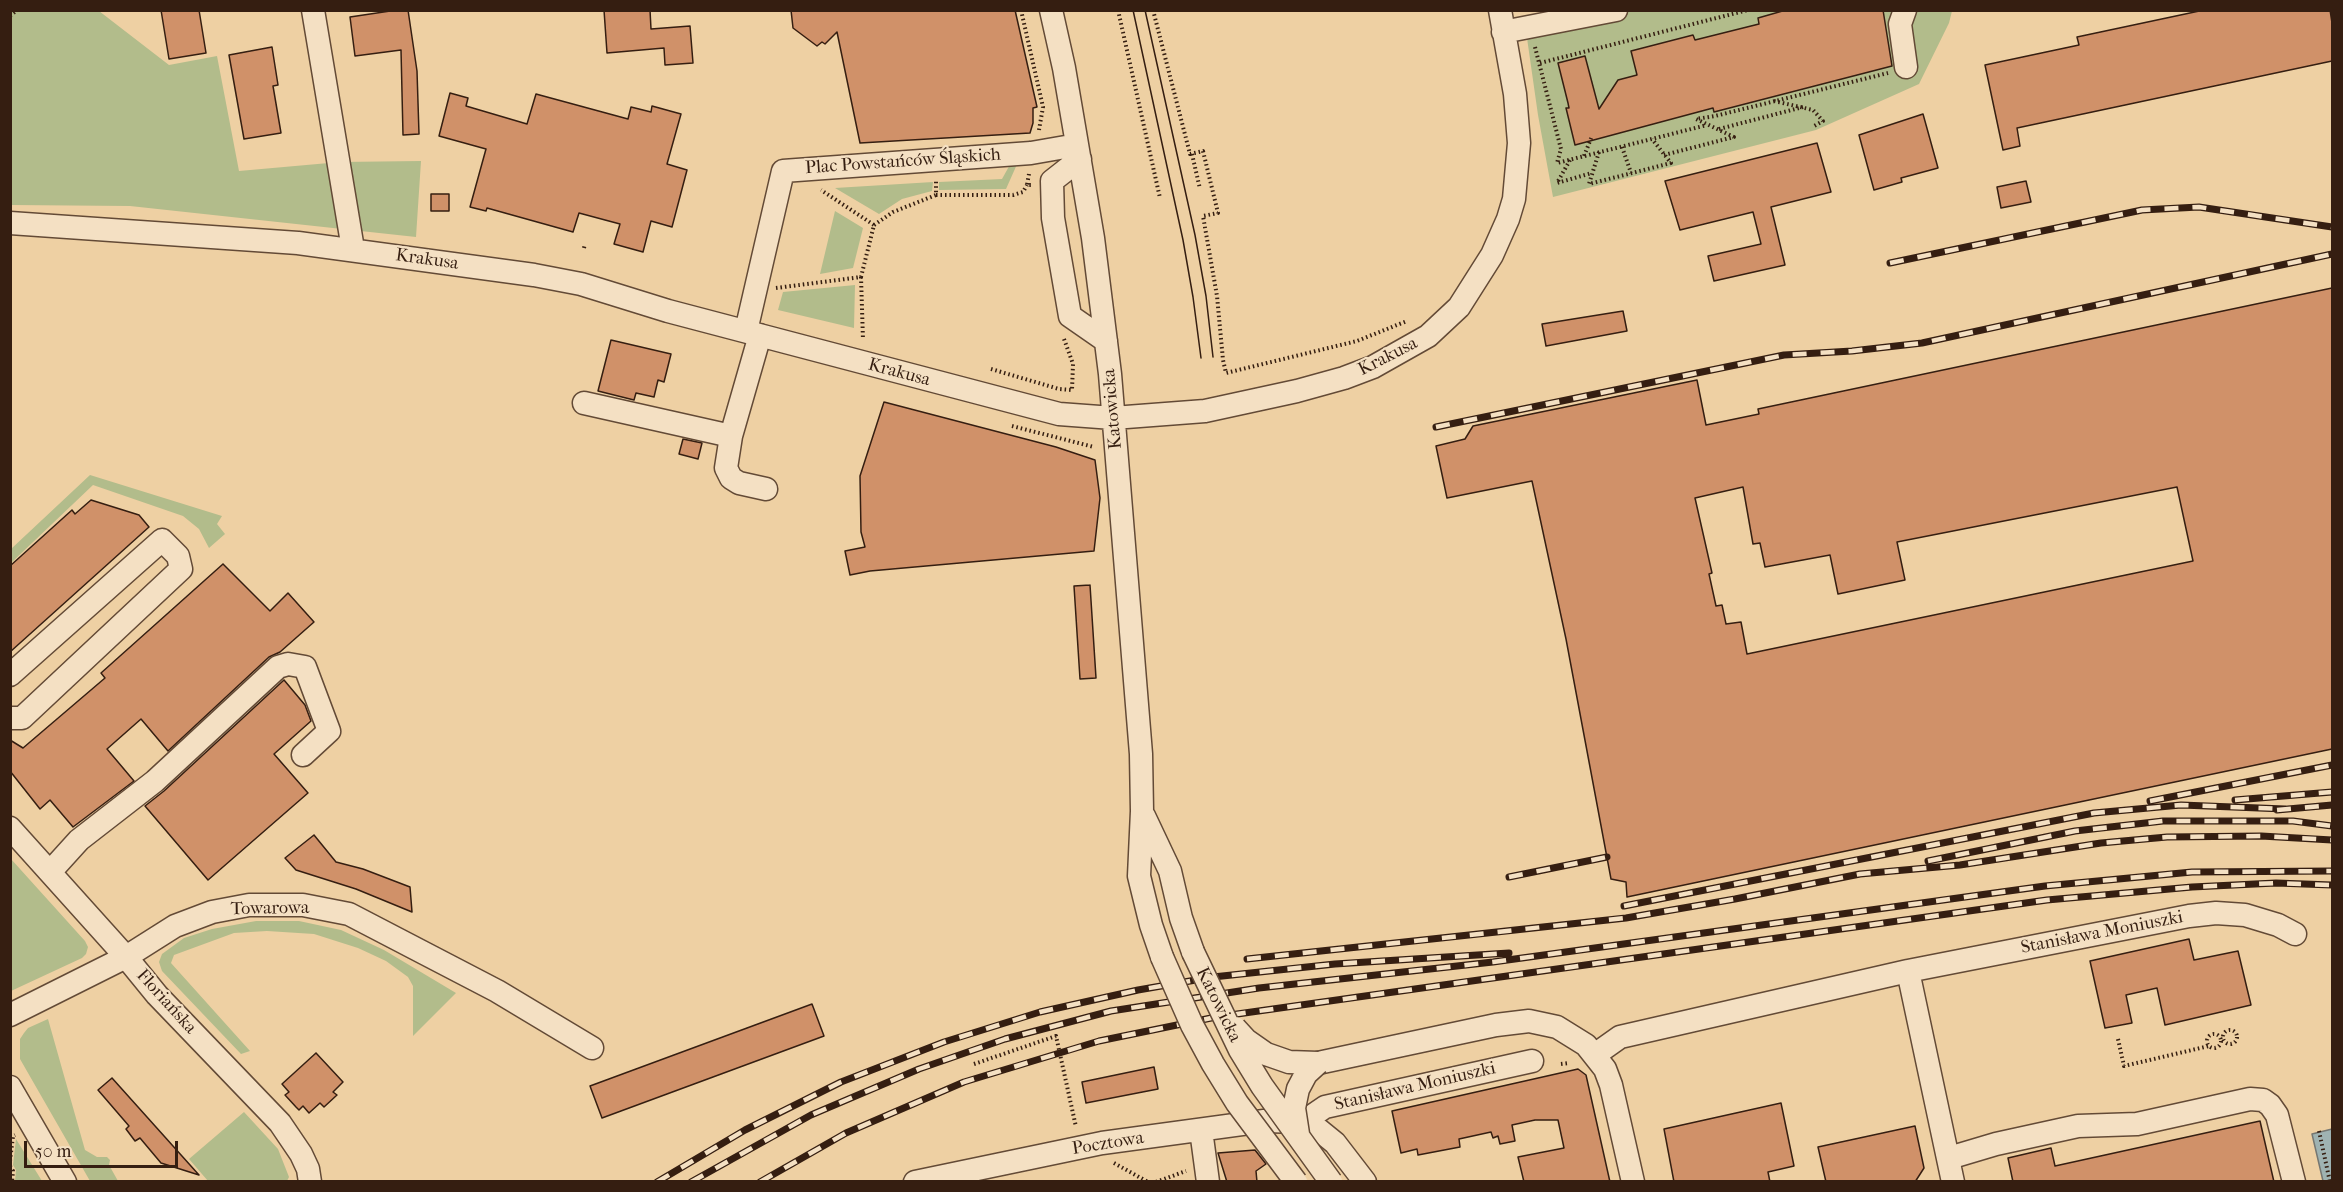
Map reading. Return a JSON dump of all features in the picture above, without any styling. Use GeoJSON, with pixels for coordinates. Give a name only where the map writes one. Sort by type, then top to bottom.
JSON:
{"type":"FeatureCollection","features":[{"type":"Feature","properties":{"kind":"street"},"geometry":{"type":"LineString","coordinates":[[313,10],[353,249]]}},
{"type":"Feature","properties":{"kind":"street","name":"Katowicka"},"geometry":{"type":"LineString","coordinates":[[1051,10],[1064,68],[1093,238],[1106,341],[1141,754],[1142,812],[1139,876],[1151,925],[1162,957],[1192,1024],[1237,1103],[1296,1182]]}},
{"type":"Feature","properties":{"kind":"street"},"geometry":{"type":"LineString","coordinates":[[1501,21],[1616,10]]}},
{"type":"Feature","properties":{"kind":"street"},"geometry":{"type":"LineString","coordinates":[[1905,10],[1900,24],[1906,67]]}},
{"type":"Feature","properties":{"kind":"street","name":"Krakusa"},"geometry":{"type":"LineString","coordinates":[[10,223],[287,242],[353,249],[558,279],[610,292],[668,311],[1032,408],[1067,415],[1113,418],[1210,410],[1344,378],[1373,367],[1428,336],[1459,307],[1492,255],[1514,199],[1519,143],[1516,104],[1501,21]]}},
{"type":"Feature","properties":{"kind":"street"},"geometry":{"type":"LineString","coordinates":[[1078,152],[1052,181],[1053,218],[1070,316],[1106,341]]}},
{"type":"Feature","properties":{"kind":"street","name":"Plac Powstańców Śląskich"},"geometry":{"type":"LineString","coordinates":[[753,333],[783,171],[1031,153],[1078,152]]}},
{"type":"Feature","properties":{"kind":"street"},"geometry":{"type":"LineString","coordinates":[[753,333],[726,468],[731,478],[739,483],[766,489]]}},
{"type":"Feature","properties":{"kind":"street"},"geometry":{"type":"LineString","coordinates":[[584,403],[731,436]]}},
{"type":"Feature","properties":{"kind":"street"},"geometry":{"type":"LineString","coordinates":[[10,675],[162,540],[178,556],[181,569],[22,718],[10,718]]}},
{"type":"Feature","properties":{"kind":"street"},"geometry":{"type":"LineString","coordinates":[[50,872],[79,840],[155,780],[278,667],[288,664],[305,667],[329,731],[303,755]]}},
{"type":"Feature","properties":{"kind":"street","name":"Katowicka"},"geometry":{"type":"LineString","coordinates":[[1142,812],[1170,871],[1181,918],[1193,952],[1222,1014],[1263,1086],[1301,1130],[1330,1182]]}},
{"type":"Feature","properties":{"kind":"street","name":"Floriańska"},"geometry":{"type":"LineString","coordinates":[[10,828],[126,957],[157,995],[280,1123],[301,1154],[308,1169],[310,1182]]}},
{"type":"Feature","properties":{"kind":"street","name":"Towarowa"},"geometry":{"type":"LineString","coordinates":[[10,1015],[126,957],[175,926],[212,912],[249,905],[303,905],[349,914],[497,991],[592,1048]]}},
{"type":"Feature","properties":{"kind":"street","name":"Stanisława Moniuszki"},"geometry":{"type":"LineString","coordinates":[[1596,1054],[1620,1037],[1908,971],[2189,916],[2216,913],[2245,915],[2295,934]]}},
{"type":"Feature","properties":{"kind":"street"},"geometry":{"type":"LineString","coordinates":[[1908,971],[1953,1182]]}},
{"type":"Feature","properties":{"kind":"street"},"geometry":{"type":"LineString","coordinates":[[1222,1014],[1246,1040],[1266,1054],[1289,1062],[1318,1063],[1496,1025],[1529,1022],[1550,1024],[1580,1039],[1596,1054],[1605,1069],[1611,1085],[1633,1182]]}},
{"type":"Feature","properties":{"kind":"street","name":"Stanisława Moniuszki"},"geometry":{"type":"LineString","coordinates":[[1301,1130],[1325,1107],[1532,1061]]}},
{"type":"Feature","properties":{"kind":"street"},"geometry":{"type":"LineString","coordinates":[[1318,1063],[1306,1074],[1298,1089],[1294,1108],[1301,1130],[1328,1136],[1365,1182]]}},
{"type":"Feature","properties":{"kind":"street"},"geometry":{"type":"LineString","coordinates":[[10,1087],[65,1182]]}},
{"type":"Feature","properties":{"kind":"street"},"geometry":{"type":"LineString","coordinates":[[1949,1158],[1996,1144],[2078,1126],[2137,1124],[2250,1099],[2263,1100],[2277,1115],[2294,1182]]}},
{"type":"Feature","properties":{"kind":"street","name":"Pocztowa"},"geometry":{"type":"LineString","coordinates":[[915,1182],[1102,1143],[1264,1121],[1301,1130]]}},
{"type":"Feature","properties":{"kind":"street"},"geometry":{"type":"LineString","coordinates":[[1201,1130],[1208,1182]]}},
{"type":"Feature","properties":{"kind":"path"},"geometry":{"type":"LineString","coordinates":[[10,16],[17,10]]}},
{"type":"Feature","properties":{"kind":"path"},"geometry":{"type":"LineString","coordinates":[[1021,10],[1043,107],[1038,130]]}},
{"type":"Feature","properties":{"kind":"path"},"geometry":{"type":"LineString","coordinates":[[1118,10],[1160,198]]}},
{"type":"Feature","properties":{"kind":"path"},"geometry":{"type":"LineString","coordinates":[[1153,10],[1200,189]]}},
{"type":"Feature","properties":{"kind":"path"},"geometry":{"type":"LineString","coordinates":[[1540,63],[1748,10]]}},
{"type":"Feature","properties":{"kind":"path"},"geometry":{"type":"LineString","coordinates":[[1534,43],[1561,149],[1557,163],[1708,124]]}},
{"type":"Feature","properties":{"kind":"path"},"geometry":{"type":"LineString","coordinates":[[1664,155],[1734,137],[1696,119],[1882,75],[1906,67]]}},
{"type":"Feature","properties":{"kind":"path"},"geometry":{"type":"LineString","coordinates":[[1773,101],[1813,110],[1823,121],[1814,126]]}},
{"type":"Feature","properties":{"kind":"path"},"geometry":{"type":"LineString","coordinates":[[1718,129],[1803,107]]}},
{"type":"Feature","properties":{"kind":"path"},"geometry":{"type":"LineString","coordinates":[[1584,156],[1592,136]]}},
{"type":"Feature","properties":{"kind":"path"},"geometry":{"type":"LineString","coordinates":[[1599,152],[1589,184],[1671,163],[1652,139]]}},
{"type":"Feature","properties":{"kind":"path"},"geometry":{"type":"LineString","coordinates":[[1622,147],[1631,173]]}},
{"type":"Feature","properties":{"kind":"path"},"geometry":{"type":"LineString","coordinates":[[1192,154],[1203,151],[1218,213],[1203,216],[1217,296],[1226,373],[1357,341],[1414,318]]}},
{"type":"Feature","properties":{"kind":"path"},"geometry":{"type":"LineString","coordinates":[[936,160],[936,195]]}},
{"type":"Feature","properties":{"kind":"path"},"geometry":{"type":"LineString","coordinates":[[1571,160],[1557,183],[1593,173]]}},
{"type":"Feature","properties":{"kind":"path"},"geometry":{"type":"LineString","coordinates":[[863,340],[861,277],[874,225],[893,212],[936,195],[1013,195],[1023,192],[1028,185]]}},
{"type":"Feature","properties":{"kind":"path"},"geometry":{"type":"LineString","coordinates":[[820,189],[874,225]]}},
{"type":"Feature","properties":{"kind":"path"},"geometry":{"type":"LineString","coordinates":[[773,293],[776,288],[861,277]]}},
{"type":"Feature","properties":{"kind":"path"},"geometry":{"type":"LineString","coordinates":[[991,369],[1059,389],[1072,390],[1073,364],[1062,335]]}},
{"type":"Feature","properties":{"kind":"path"},"geometry":{"type":"LineString","coordinates":[[1004,424],[1094,447],[1102,455]]}},
{"type":"Feature","properties":{"kind":"path"},"geometry":{"type":"LineString","coordinates":[[2118,1039],[2124,1066],[2209,1046],[2216,1047],[2220,1045],[2222,1039],[2215,1034],[2209,1035],[2207,1040],[2209,1046]]}},
{"type":"Feature","properties":{"kind":"path"},"geometry":{"type":"LineString","coordinates":[[974,1064],[1056,1036],[1077,1133]]}},
{"type":"Feature","properties":{"kind":"path"},"geometry":{"type":"LineString","coordinates":[[1561,1064],[1569,1063]]}},
{"type":"Feature","properties":{"kind":"path"},"geometry":{"type":"LineString","coordinates":[[2319,1131],[2330,1182]]}},
{"type":"Feature","properties":{"kind":"path"},"geometry":{"type":"LineString","coordinates":[[10,1161],[13,1136],[18,1132]]}},
{"type":"Feature","properties":{"kind":"path"},"geometry":{"type":"LineString","coordinates":[[1105,1158],[1148,1182]]}},
{"type":"Feature","properties":{"kind":"path"},"geometry":{"type":"LineString","coordinates":[[1156,1182],[1185,1173],[1186,1165]]}},
{"type":"Feature","properties":{"kind":"path"},"geometry":{"type":"LineString","coordinates":[[10,1166],[13,1171],[12,1182]]}},
{"type":"Feature","properties":{"kind":"green space"},"geometry":{"type":"Polygon","coordinates":[[[1557,10],[1952,11],[1949,23],[1919,84],[1816,130],[1553,197],[1524,17],[1557,10]]]}},
{"type":"Feature","properties":{"kind":"green space"},"geometry":{"type":"Polygon","coordinates":[[[11,11],[99,11],[169,65],[217,56],[239,171],[340,162],[421,161],[416,237],[130,206],[11,205],[11,11]]]}},
{"type":"Feature","properties":{"kind":"green space"},"geometry":{"type":"Polygon","coordinates":[[[1012,161],[1018,162],[1006,189],[939,190],[939,182],[1002,179],[1012,161]]]}},
{"type":"Feature","properties":{"kind":"green space"},"geometry":{"type":"Polygon","coordinates":[[[933,182],[932,191],[902,199],[879,214],[835,188],[933,182]]]}},
{"type":"Feature","properties":{"kind":"green space"},"geometry":{"type":"Polygon","coordinates":[[[835,211],[863,228],[853,268],[820,274],[835,211]]]}},
{"type":"Feature","properties":{"kind":"green space"},"geometry":{"type":"Polygon","coordinates":[[[855,285],[854,328],[778,310],[783,292],[855,285]]]}},
{"type":"Feature","properties":{"kind":"green space"},"geometry":{"type":"Polygon","coordinates":[[[90,475],[222,516],[217,524],[225,534],[209,548],[199,529],[183,516],[93,485],[11,563],[11,549],[90,475]]]}},
{"type":"Feature","properties":{"kind":"green space"},"geometry":{"type":"Polygon","coordinates":[[[11,859],[88,947],[82,958],[11,991],[11,859]]]}},
{"type":"Feature","properties":{"kind":"green space"},"geometry":{"type":"Polygon","coordinates":[[[256,921],[299,921],[341,930],[384,950],[456,993],[413,1036],[413,986],[408,977],[386,961],[358,948],[314,934],[267,931],[234,933],[174,955],[171,963],[250,1051],[241,1054],[162,971],[159,962],[162,954],[184,938],[212,929],[256,921]]]}},
{"type":"Feature","properties":{"kind":"green space"},"geometry":{"type":"Polygon","coordinates":[[[48,1019],[85,1150],[97,1157],[107,1157],[118,1181],[90,1181],[20,1059],[20,1039],[24,1033],[28,1028],[48,1019]]]}},
{"type":"Feature","properties":{"kind":"green space"},"geometry":{"type":"Polygon","coordinates":[[[244,1112],[278,1149],[289,1177],[287,1181],[208,1181],[189,1159],[244,1112]]]}},
{"type":"Feature","properties":{"kind":"green space"},"geometry":{"type":"Polygon","coordinates":[[[16,1139],[42,1181],[15,1181],[16,1170],[13,1165],[16,1139]]]}},
{"type":"Feature","properties":{"kind":"shaded area"},"geometry":{"type":"Polygon","coordinates":[[[2332,1129],[2332,1181],[2323,1181],[2312,1134],[2332,1129]]]}},
{"type":"Feature","properties":{"kind":"building"},"geometry":{"type":"Polygon","coordinates":[[[161,10],[199,10],[206,53],[169,59],[161,10]]]}},
{"type":"Feature","properties":{"kind":"building"},"geometry":{"type":"Polygon","coordinates":[[[408,10],[417,71],[419,134],[403,135],[401,50],[355,56],[350,17],[408,10]]]}},
{"type":"Feature","properties":{"kind":"building"},"geometry":{"type":"Polygon","coordinates":[[[604,10],[650,10],[651,29],[690,26],[693,63],[665,65],[664,48],[607,53],[604,10]]]}},
{"type":"Feature","properties":{"kind":"building"},"geometry":{"type":"Polygon","coordinates":[[[791,10],[1015,10],[1037,107],[1033,108],[1030,133],[860,143],[837,32],[825,44],[822,42],[817,46],[793,28],[791,10]]]}},
{"type":"Feature","properties":{"kind":"building"},"geometry":{"type":"Polygon","coordinates":[[[1786,10],[1883,10],[1892,66],[1714,112],[1713,108],[1575,145],[1558,63],[1585,56],[1599,109],[1618,80],[1637,75],[1631,51],[1693,35],[1695,40],[1759,24],[1758,18],[1786,10]]]}},
{"type":"Feature","properties":{"kind":"building"},"geometry":{"type":"Polygon","coordinates":[[[2204,10],[2330,10],[2332,61],[2017,128],[2020,146],[2003,150],[1985,65],[2079,45],[2077,37],[2204,10]]]}},
{"type":"Feature","properties":{"kind":"building"},"geometry":{"type":"Polygon","coordinates":[[[272,47],[278,85],[273,86],[281,133],[244,139],[229,55],[272,47]]]}},
{"type":"Feature","properties":{"kind":"building"},"geometry":{"type":"Polygon","coordinates":[[[450,93],[468,98],[466,106],[527,124],[536,94],[628,119],[631,107],[651,112],[652,106],[681,114],[667,164],[687,170],[672,227],[651,221],[643,252],[614,244],[620,224],[579,213],[573,232],[487,208],[486,211],[470,207],[486,149],[439,136],[450,93]]]}},
{"type":"Feature","properties":{"kind":"building"},"geometry":{"type":"Polygon","coordinates":[[[1923,114],[1938,168],[1901,178],[1902,182],[1874,190],[1859,135],[1923,114]]]}},
{"type":"Feature","properties":{"kind":"building"},"geometry":{"type":"Polygon","coordinates":[[[1817,143],[1831,192],[1771,207],[1785,265],[1714,281],[1708,256],[1761,244],[1753,212],[1680,230],[1665,181],[1817,143]]]}},
{"type":"Feature","properties":{"kind":"building"},"geometry":{"type":"Polygon","coordinates":[[[2026,181],[2031,202],[2001,208],[1997,187],[2026,181]]]}},
{"type":"Feature","properties":{"kind":"building"},"geometry":{"type":"Polygon","coordinates":[[[431,194],[449,194],[449,211],[431,211],[431,194]]]}},
{"type":"Feature","properties":{"kind":"building"},"geometry":{"type":"Polygon","coordinates":[[[2332,288],[2332,749],[1627,897],[1626,882],[1611,879],[1566,639],[1532,481],[1447,498],[1436,446],[1465,439],[1473,426],[1697,380],[1706,425],[1759,414],[1758,409],[2332,288]],[[1743,487],[1695,498],[1712,573],[1709,574],[1716,606],[1722,605],[1726,624],[1741,622],[1747,654],[2193,561],[2177,487],[1897,542],[1905,580],[1838,594],[1830,555],[1765,567],[1760,543],[1753,544],[1743,487]]]}},
{"type":"Feature","properties":{"kind":"building"},"geometry":{"type":"Polygon","coordinates":[[[1623,311],[1627,331],[1546,346],[1542,324],[1623,311]]]}},
{"type":"Feature","properties":{"kind":"building"},"geometry":{"type":"Polygon","coordinates":[[[611,340],[671,354],[664,382],[658,380],[654,397],[636,393],[634,400],[598,391],[611,340]]]}},
{"type":"Feature","properties":{"kind":"building"},"geometry":{"type":"Polygon","coordinates":[[[884,402],[1056,447],[1095,460],[1100,498],[1094,551],[870,571],[850,575],[845,551],[865,547],[861,532],[860,476],[884,402]]]}},
{"type":"Feature","properties":{"kind":"building"},"geometry":{"type":"Polygon","coordinates":[[[683,439],[702,443],[698,459],[679,454],[683,439]]]}},
{"type":"Feature","properties":{"kind":"building"},"geometry":{"type":"Polygon","coordinates":[[[91,500],[139,515],[149,527],[10,652],[10,566],[72,510],[75,514],[91,500]]]}},
{"type":"Feature","properties":{"kind":"building"},"geometry":{"type":"Polygon","coordinates":[[[223,564],[270,611],[288,593],[314,622],[280,652],[269,657],[168,751],[141,719],[107,749],[134,781],[73,827],[50,800],[40,809],[10,771],[10,740],[23,748],[105,678],[101,673],[223,564]]]}},
{"type":"Feature","properties":{"kind":"building"},"geometry":{"type":"Polygon","coordinates":[[[1090,585],[1096,678],[1080,679],[1074,586],[1090,585]]]}},
{"type":"Feature","properties":{"kind":"building"},"geometry":{"type":"Polygon","coordinates":[[[284,680],[305,705],[311,721],[274,754],[308,793],[208,880],[145,806],[284,680]]]}},
{"type":"Feature","properties":{"kind":"building"},"geometry":{"type":"Polygon","coordinates":[[[314,835],[336,862],[363,869],[410,887],[412,912],[356,889],[296,870],[285,858],[314,835]]]}},
{"type":"Feature","properties":{"kind":"building"},"geometry":{"type":"Polygon","coordinates":[[[2189,939],[2194,960],[2238,951],[2251,1005],[2165,1025],[2157,988],[2126,995],[2132,1023],[2105,1028],[2090,961],[2189,939]]]}},
{"type":"Feature","properties":{"kind":"building"},"geometry":{"type":"Polygon","coordinates":[[[812,1004],[824,1036],[602,1118],[590,1086],[812,1004]]]}},
{"type":"Feature","properties":{"kind":"building"},"geometry":{"type":"Polygon","coordinates":[[[316,1053],[343,1082],[333,1092],[337,1095],[324,1107],[320,1103],[309,1113],[303,1106],[299,1110],[296,1107],[285,1095],[289,1092],[282,1084],[316,1053]]]}},
{"type":"Feature","properties":{"kind":"building"},"geometry":{"type":"Polygon","coordinates":[[[1154,1067],[1158,1089],[1086,1103],[1082,1082],[1154,1067]]]}},
{"type":"Feature","properties":{"kind":"building"},"geometry":{"type":"Polygon","coordinates":[[[1578,1069],[1586,1075],[1610,1182],[1524,1182],[1518,1157],[1564,1148],[1558,1120],[1535,1120],[1512,1125],[1515,1141],[1500,1144],[1498,1136],[1493,1138],[1491,1132],[1459,1139],[1460,1147],[1418,1155],[1417,1149],[1401,1153],[1392,1111],[1578,1069]]]}},
{"type":"Feature","properties":{"kind":"building"},"geometry":{"type":"Polygon","coordinates":[[[112,1078],[199,1175],[161,1163],[140,1138],[135,1141],[126,1129],[129,1126],[98,1090],[112,1078]]]}},
{"type":"Feature","properties":{"kind":"building"},"geometry":{"type":"Polygon","coordinates":[[[1781,1103],[1794,1166],[1768,1172],[1770,1182],[1674,1182],[1664,1129],[1781,1103]]]}},
{"type":"Feature","properties":{"kind":"building"},"geometry":{"type":"Polygon","coordinates":[[[2260,1121],[2274,1182],[2013,1182],[2008,1158],[2051,1148],[2055,1166],[2260,1121]]]}},
{"type":"Feature","properties":{"kind":"building"},"geometry":{"type":"Polygon","coordinates":[[[1915,1126],[1924,1168],[1915,1182],[1826,1182],[1818,1147],[1915,1126]]]}},
{"type":"Feature","properties":{"kind":"building"},"geometry":{"type":"Polygon","coordinates":[[[1255,1150],[1266,1164],[1256,1171],[1257,1182],[1227,1182],[1218,1153],[1255,1150]]]}},
{"type":"Feature","properties":{"kind":"tram line"},"geometry":{"type":"LineString","coordinates":[[1133,10],[1183,240],[1201,358]]}},
{"type":"Feature","properties":{"kind":"tram line"},"geometry":{"type":"LineString","coordinates":[[1145,10],[1195,235],[1206,296],[1213,357]]}},
{"type":"Feature","properties":{"kind":"railway"},"geometry":{"type":"LineString","coordinates":[[1890,263],[2142,210],[2199,207],[2332,227]]}},
{"type":"Feature","properties":{"kind":"railway"},"geometry":{"type":"LineString","coordinates":[[1436,427],[1784,355],[1852,351],[1922,343],[2332,254]]}},
{"type":"Feature","properties":{"kind":"railway"},"geometry":{"type":"LineString","coordinates":[[2150,801],[2332,765]]}},
{"type":"Feature","properties":{"kind":"railway"},"geometry":{"type":"LineString","coordinates":[[2235,800],[2332,792]]}},
{"type":"Feature","properties":{"kind":"railway"},"geometry":{"type":"LineString","coordinates":[[1624,906],[2094,813],[2181,805],[2285,809]]}},
{"type":"Feature","properties":{"kind":"railway"},"geometry":{"type":"LineString","coordinates":[[2277,810],[2332,805]]}},
{"type":"Feature","properties":{"kind":"railway"},"geometry":{"type":"LineString","coordinates":[[1928,861],[2075,831],[2163,821],[2293,821],[2332,826]]}},
{"type":"Feature","properties":{"kind":"railway"},"geometry":{"type":"LineString","coordinates":[[1247,959],[1626,918],[1860,874],[1960,865],[2101,843],[2167,837],[2261,836],[2332,840]]}},
{"type":"Feature","properties":{"kind":"railway"},"geometry":{"type":"LineString","coordinates":[[1509,877],[1607,857]]}},
{"type":"Feature","properties":{"kind":"railway"},"geometry":{"type":"LineString","coordinates":[[691,1182],[811,1115],[919,1069],[1005,1039],[1111,1011],[1259,988],[1493,962],[2045,886],[2192,872],[2332,871]]}},
{"type":"Feature","properties":{"kind":"railway"},"geometry":{"type":"LineString","coordinates":[[760,1182],[846,1133],[964,1082],[1099,1041],[1216,1017],[2047,900],[2192,887],[2276,883],[2332,885]]}},
{"type":"Feature","properties":{"kind":"railway"},"geometry":{"type":"LineString","coordinates":[[657,1182],[745,1130],[841,1082],[944,1042],[1040,1012],[1138,990],[1213,977],[1335,964],[1509,953]]}}]}
